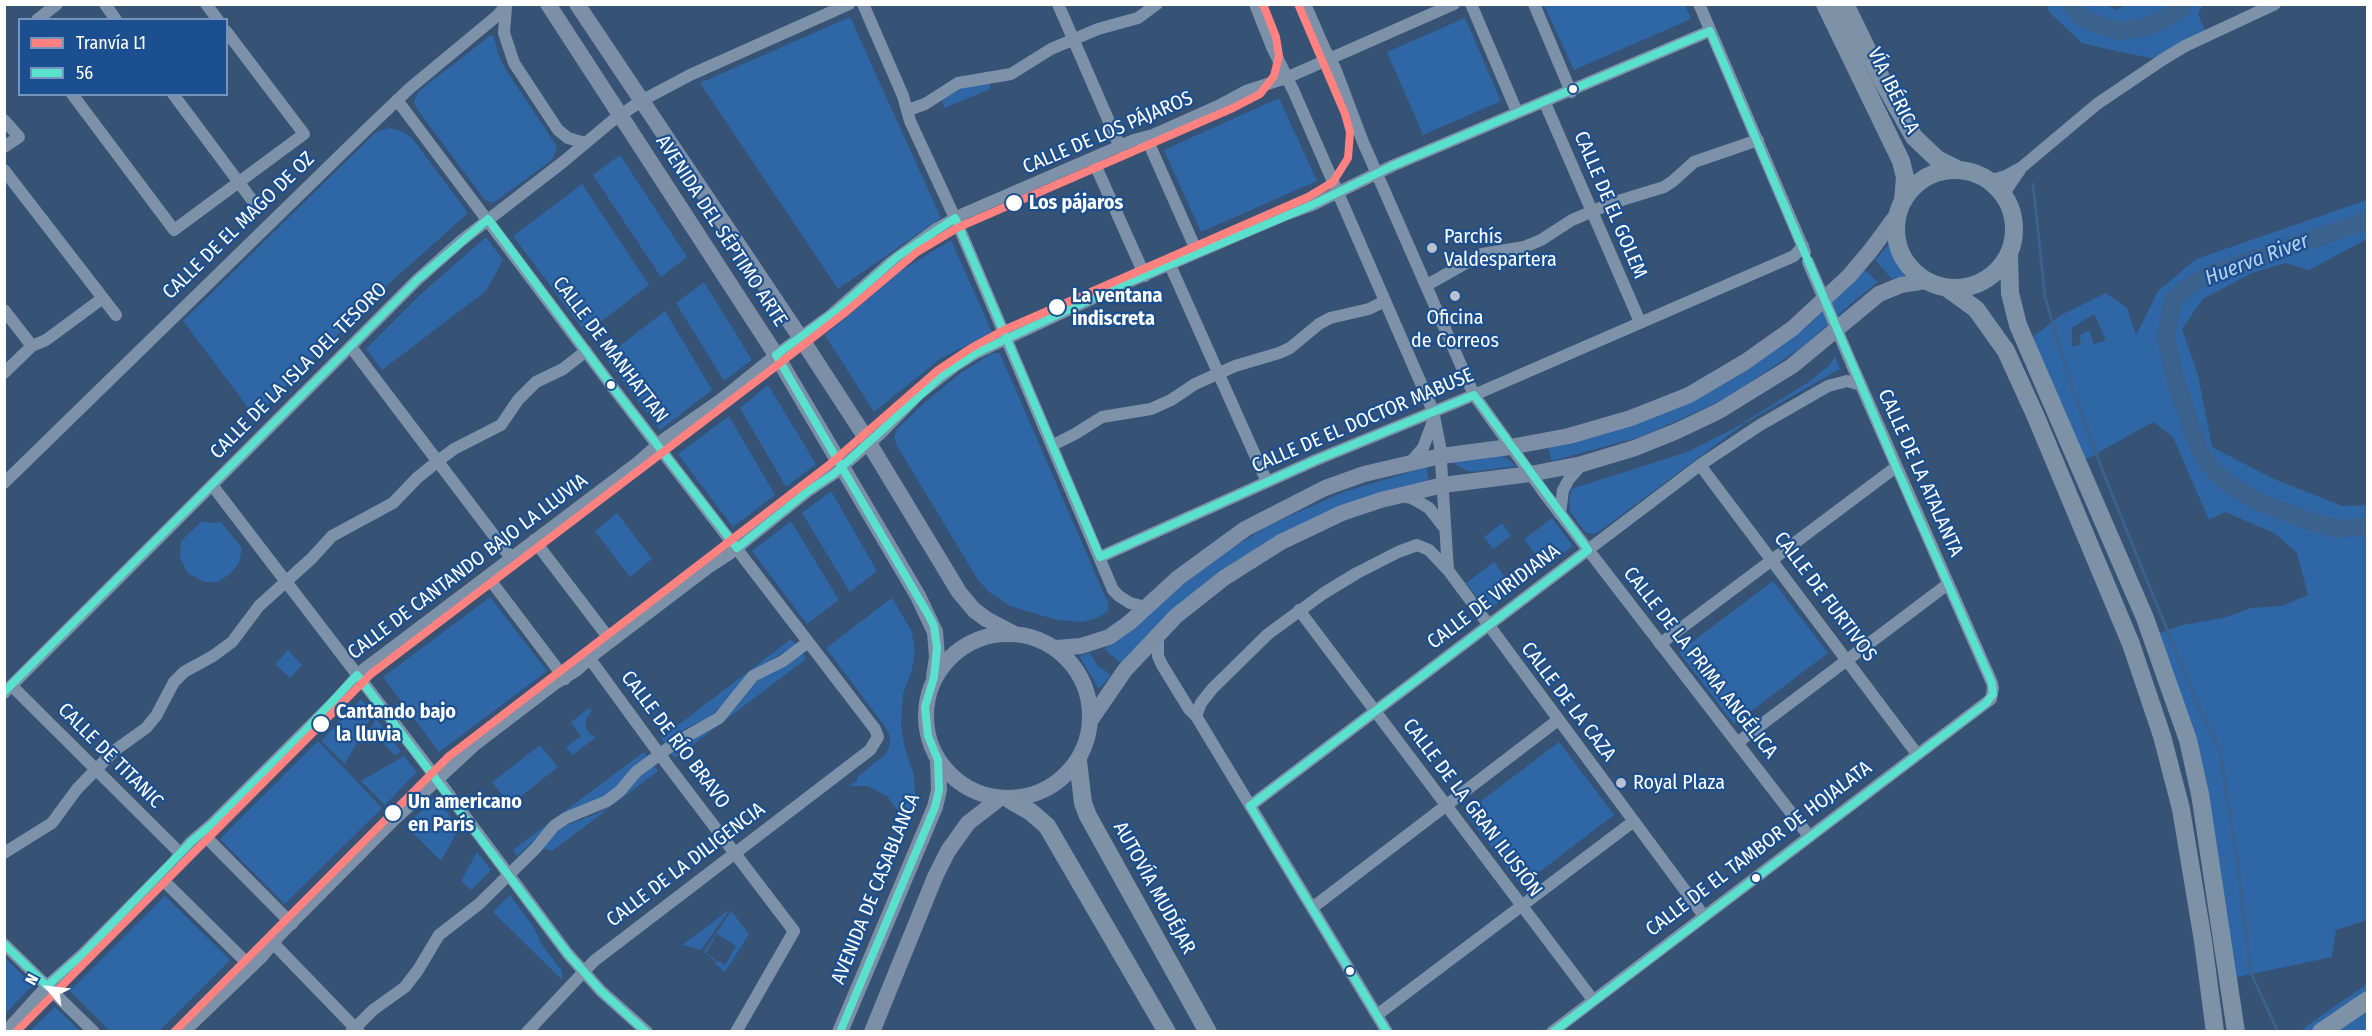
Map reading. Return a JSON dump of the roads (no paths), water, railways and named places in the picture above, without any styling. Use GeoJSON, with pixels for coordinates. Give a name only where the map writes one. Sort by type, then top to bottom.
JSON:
{"type":"FeatureCollection","features":[{"type":"Feature","properties":{"kind":"highway","name":"VÍA IBÉRICA"},"geometry":{"type":"LineString","coordinates":[[1825,4],[1901,160],[1905,177],[1901,207]]}},
{"type":"Feature","properties":{"kind":"highway","name":"VÍA IBÉRICA"},"geometry":{"type":"LineString","coordinates":[[1845,4],[1883,82],[1914,136],[1937,159],[1957,169]]}},
{"type":"Feature","properties":{"kind":"highway"},"geometry":{"type":"LineString","coordinates":[[2215,1032],[2203,941],[2181,809],[2162,736],[2131,644],[2006,351],[1976,309],[1947,288],[1926,281],[1912,269],[1899,246],[1897,234],[1901,207],[1914,187],[1928,176],[1940,172],[1957,169],[1970,172],[1988,181],[2003,195],[2013,219],[2009,254],[2010,293],[2018,325],[2145,618],[2188,740],[2200,794],[2214,879],[2236,1032]]}},
{"type":"Feature","properties":{"kind":"highway"},"geometry":{"type":"LineString","coordinates":[[1947,288],[1973,285],[1986,279],[1997,271],[2009,254]]}},
{"type":"Feature","properties":{"kind":"highway","name":"AUTOVÍA MUDÉJAR"},"geometry":{"type":"LineString","coordinates":[[1078,761],[1083,799],[1088,816],[1208,1032]]}},
{"type":"Feature","properties":{"kind":"highway"},"geometry":{"type":"LineString","coordinates":[[1004,800],[1037,816],[1048,827],[1167,1032]]}},
{"type":"Feature","properties":{"kind":"highway"},"geometry":{"type":"LineString","coordinates":[[1141,911],[1172,951],[1222,1032]]}},
{"type":"Feature","properties":{"kind":"highway"},"geometry":{"type":"LineString","coordinates":[[1135,978],[1141,998],[1158,1032]]}},
{"type":"Feature","properties":{"kind":"highway"},"geometry":{"type":"LineString","coordinates":[[2321,1032],[2367,1000]]}},
{"type":"Feature","properties":{"kind":"main road","name":"AVENIDA DEL SÉPTIMO ARTE"},"geometry":{"type":"LineString","coordinates":[[548,4],[776,355],[843,466],[934,626],[937,648],[934,677]]}},
{"type":"Feature","properties":{"kind":"main road","name":"AVENIDA DEL SÉPTIMO ARTE"},"geometry":{"type":"LineString","coordinates":[[577,4],[800,337],[869,444],[951,579],[968,603],[986,620],[1014,634]]}},
{"type":"Feature","properties":{"kind":"main road"},"geometry":{"type":"LineString","coordinates":[[1056,648],[1081,646],[1108,638],[1129,623],[1204,558],[1245,529],[1325,488],[1364,474],[1441,456],[1569,436],[1663,406],[1689,394],[1745,362],[1793,328],[1831,294],[1869,254],[1901,207]]}},
{"type":"Feature","properties":{"kind":"main road"},"geometry":{"type":"LineString","coordinates":[[1090,721],[1125,670],[1184,610],[1224,578],[1281,542],[1342,513],[1396,496],[1443,485],[1530,474],[1582,464],[1645,444],[1719,411],[1792,366],[1875,297],[1901,285],[1926,281]]}},
{"type":"Feature","properties":{"kind":"main road"},"geometry":{"type":"LineString","coordinates":[[872,1032],[931,886],[948,851],[968,823],[1004,800],[1030,795],[1053,784],[1078,761],[1087,739],[1090,721],[1085,685],[1078,671],[1056,648],[1044,642],[1014,634],[993,635],[966,645],[953,653],[934,677],[925,707],[928,736],[938,760],[951,776],[981,794],[1004,800]]}},
{"type":"Feature","properties":{"kind":"main road","name":"AVENIDA DE CASABLANCA"},"geometry":{"type":"LineString","coordinates":[[840,1032],[935,807],[939,790],[938,760]]}},
{"type":"Feature","properties":{"kind":"street"},"geometry":{"type":"LineString","coordinates":[[40,18],[57,4]]}},
{"type":"Feature","properties":{"kind":"street"},"geometry":{"type":"LineString","coordinates":[[105,4],[115,18]]}},
{"type":"Feature","properties":{"kind":"street"},"geometry":{"type":"LineString","coordinates":[[206,4],[216,18]]}},
{"type":"Feature","properties":{"kind":"street","name":"CALLE DE LA ISLA DEL TESORO"},"geometry":{"type":"LineString","coordinates":[[8,689],[424,273],[488,219],[621,114],[641,101],[690,75],[849,4]]}},
{"type":"Feature","properties":{"kind":"street"},"geometry":{"type":"LineString","coordinates":[[864,4],[903,96],[910,121],[1008,339],[1116,593],[1133,604],[1146,607]]}},
{"type":"Feature","properties":{"kind":"street"},"geometry":{"type":"LineString","coordinates":[[1058,4],[1120,147]]}},
{"type":"Feature","properties":{"kind":"street"},"geometry":{"type":"LineString","coordinates":[[908,110],[925,104],[958,82],[1011,74],[1051,49],[1098,28],[1138,18],[1157,4]]}},
{"type":"Feature","properties":{"kind":"street"},"geometry":{"type":"LineString","coordinates":[[1255,4],[1433,414],[1441,456],[1448,570]]}},
{"type":"Feature","properties":{"kind":"street","name":"CALLE DE LA PRIMA ANGÉLICA"},"geometry":{"type":"LineString","coordinates":[[1305,4],[1474,395],[1560,514],[1809,837]]}},
{"type":"Feature","properties":{"kind":"street","name":"CALLE DE LOS PÁJAROS"},"geometry":{"type":"LineString","coordinates":[[800,337],[836,310],[897,257],[955,218],[1218,106],[1246,91],[1286,78],[1454,4]]}},
{"type":"Feature","properties":{"kind":"street"},"geometry":{"type":"LineString","coordinates":[[1471,4],[1518,112]]}},
{"type":"Feature","properties":{"kind":"street"},"geometry":{"type":"LineString","coordinates":[[1534,4],[1571,92]]}},
{"type":"Feature","properties":{"kind":"street","name":"CALLE DE LA ATALANTA"},"geometry":{"type":"LineString","coordinates":[[1699,4],[1896,467],[1992,683],[1991,699]]}},
{"type":"Feature","properties":{"kind":"street"},"geometry":{"type":"LineString","coordinates":[[1988,181],[2006,176],[2022,167],[2090,109],[2162,60],[2185,46],[2275,4]]}},
{"type":"Feature","properties":{"kind":"street"},"geometry":{"type":"LineString","coordinates":[[507,5],[504,33],[514,63],[558,130],[568,138],[585,143]]}},
{"type":"Feature","properties":{"kind":"street","name":"CALLE DE EL MAGO DE OZ"},"geometry":{"type":"LineString","coordinates":[[4,483],[397,100],[507,5]]}},
{"type":"Feature","properties":{"kind":"street"},"geometry":{"type":"LineString","coordinates":[[184,1032],[251,967],[394,820],[475,745],[843,466],[869,444],[900,411],[940,377],[976,353],[1197,252],[1312,206],[1337,192],[1518,112],[1545,103],[1710,31]]}},
{"type":"Feature","properties":{"kind":"street"},"geometry":{"type":"LineString","coordinates":[[74,96],[174,230],[304,134],[228,34]]}},
{"type":"Feature","properties":{"kind":"street"},"geometry":{"type":"LineString","coordinates":[[175,96],[252,200]]}},
{"type":"Feature","properties":{"kind":"street","name":"CALLE DE MANHATTAN"},"geometry":{"type":"LineString","coordinates":[[397,100],[875,729],[877,740]]}},
{"type":"Feature","properties":{"kind":"street","name":"CALLE DE EL GOLEM"},"geometry":{"type":"LineString","coordinates":[[1545,103],[1640,322]]}},
{"type":"Feature","properties":{"kind":"street"},"geometry":{"type":"LineString","coordinates":[[4,120],[19,137],[4,147]]}},
{"type":"Feature","properties":{"kind":"street"},"geometry":{"type":"LineString","coordinates":[[1146,137],[1197,252]]}},
{"type":"Feature","properties":{"kind":"street"},"geometry":{"type":"LineString","coordinates":[[1427,285],[1482,254],[1524,247],[1541,240],[1563,224],[1612,203],[1664,187],[1694,162],[1758,140]]}},
{"type":"Feature","properties":{"kind":"street"},"geometry":{"type":"LineString","coordinates":[[1093,160],[1145,276]]}},
{"type":"Feature","properties":{"kind":"street"},"geometry":{"type":"LineString","coordinates":[[2003,195],[2022,167]]}},
{"type":"Feature","properties":{"kind":"street"},"geometry":{"type":"LineString","coordinates":[[4,170],[116,315]]}},
{"type":"Feature","properties":{"kind":"street","name":"CALLE DE EL DOCTOR MABUSE"},"geometry":{"type":"LineString","coordinates":[[1100,556],[1794,256],[1803,246]]}},
{"type":"Feature","properties":{"kind":"street"},"geometry":{"type":"LineString","coordinates":[[1170,265],[1267,482]]}},
{"type":"Feature","properties":{"kind":"street"},"geometry":{"type":"LineString","coordinates":[[4,373],[32,346],[46,340],[103,298]]}},
{"type":"Feature","properties":{"kind":"street"},"geometry":{"type":"LineString","coordinates":[[1053,445],[1076,434],[1102,417],[1151,409],[1218,373],[1244,362],[1268,357],[1290,348],[1330,318],[1362,311],[1385,301]]}},
{"type":"Feature","properties":{"kind":"street"},"geometry":{"type":"LineString","coordinates":[[4,310],[32,346]]}},
{"type":"Feature","properties":{"kind":"street"},"geometry":{"type":"LineString","coordinates":[[4,318],[32,346]]}},
{"type":"Feature","properties":{"kind":"street","name":"CALLE DE CANTANDO BAJO LA LLUVIA"},"geometry":{"type":"LineString","coordinates":[[6,1032],[47,986],[83,954],[160,877],[336,700],[357,675],[800,337]]}},
{"type":"Feature","properties":{"kind":"street"},"geometry":{"type":"LineString","coordinates":[[351,347],[511,558]]}},
{"type":"Feature","properties":{"kind":"street"},"geometry":{"type":"LineString","coordinates":[[4,853],[52,823],[77,789],[114,751],[146,728],[156,716],[174,682],[184,672],[225,649],[251,614],[312,558],[332,536],[393,503],[417,478],[454,449],[501,425],[528,389],[563,369],[586,351]]}},
{"type":"Feature","properties":{"kind":"street","name":"CALLE DE VIRIDIANA"},"geometry":{"type":"LineString","coordinates":[[1250,806],[1700,465],[1760,425],[1827,386],[1847,381],[1861,385]]}},
{"type":"Feature","properties":{"kind":"street"},"geometry":{"type":"LineString","coordinates":[[1410,464],[1426,442],[1433,414]]}},
{"type":"Feature","properties":{"kind":"street"},"geometry":{"type":"LineString","coordinates":[[1560,514],[1565,486],[1582,464]]}},
{"type":"Feature","properties":{"kind":"street","name":"CALLE DE FURTIVOS"},"geometry":{"type":"LineString","coordinates":[[1700,465],[1917,754]]}},
{"type":"Feature","properties":{"kind":"street"},"geometry":{"type":"LineString","coordinates":[[1660,644],[1896,467]]}},
{"type":"Feature","properties":{"kind":"street"},"geometry":{"type":"LineString","coordinates":[[212,485],[583,972],[647,1032]]}},
{"type":"Feature","properties":{"kind":"street"},"geometry":{"type":"LineString","coordinates":[[1396,496],[1422,502],[1434,513],[1444,528]]}},
{"type":"Feature","properties":{"kind":"street"},"geometry":{"type":"LineString","coordinates":[[534,540],[611,641]]}},
{"type":"Feature","properties":{"kind":"street"},"geometry":{"type":"LineString","coordinates":[[1196,716],[1201,703],[1230,670],[1268,634],[1299,610],[1357,573],[1411,546],[1417,545],[1429,550],[1448,570],[1488,627]]}},
{"type":"Feature","properties":{"kind":"street"},"geometry":{"type":"LineString","coordinates":[[488,577],[565,679]]}},
{"type":"Feature","properties":{"kind":"street"},"geometry":{"type":"LineString","coordinates":[[1737,743],[1948,584]]}},
{"type":"Feature","properties":{"kind":"street","name":"CALLE DE LA GRAN ILUSIÓN"},"geometry":{"type":"LineString","coordinates":[[1299,610],[1593,1000]]}},
{"type":"Feature","properties":{"kind":"street","name":"CALLE DE LA CAZA"},"geometry":{"type":"LineString","coordinates":[[1488,627],[1704,916]]}},
{"type":"Feature","properties":{"kind":"street"},"geometry":{"type":"LineString","coordinates":[[1158,635],[1158,656],[1162,665],[1189,709],[1196,716],[1387,1032]]}},
{"type":"Feature","properties":{"kind":"street"},"geometry":{"type":"LineString","coordinates":[[273,944],[355,1030],[379,1004],[405,987],[439,935],[468,914],[554,826],[566,818],[607,801],[620,791],[636,772],[682,738],[713,723],[725,712],[753,676],[783,661],[808,642]]}},
{"type":"Feature","properties":{"kind":"street","name":"CALLE DE RÍO BRAVO"},"geometry":{"type":"LineString","coordinates":[[590,659],[794,931],[736,1032]]}},
{"type":"Feature","properties":{"kind":"street","name":"CALLE DE TITANIC"},"geometry":{"type":"LineString","coordinates":[[8,689],[96,770],[181,854]]}},
{"type":"Feature","properties":{"kind":"street","name":"CALLE DE EL TAMBOR DE HOJALATA"},"geometry":{"type":"LineString","coordinates":[[1552,1032],[1991,699]]}},
{"type":"Feature","properties":{"kind":"street"},"geometry":{"type":"LineString","coordinates":[[1312,908],[1558,720]]}},
{"type":"Feature","properties":{"kind":"street","name":"CALLE DE LA DILIGENCIA"},"geometry":{"type":"LineString","coordinates":[[527,1032],[594,961],[870,750],[877,740]]}},
{"type":"Feature","properties":{"kind":"street"},"geometry":{"type":"LineString","coordinates":[[1377,1015],[1634,821]]}},
{"type":"Feature","properties":{"kind":"street"},"geometry":{"type":"LineString","coordinates":[[202,833],[292,924]]}},
{"type":"Feature","properties":{"kind":"street"},"geometry":{"type":"LineString","coordinates":[[160,877],[251,967]]}},
{"type":"Feature","properties":{"kind":"street"},"geometry":{"type":"LineString","coordinates":[[4,944],[94,1032]]}},
{"type":"Feature","properties":{"kind":"waterway","name":"Huerva River"},"geometry":{"type":"LineString","coordinates":[[2071,4],[2080,16],[2098,25],[2119,31],[2150,26],[2181,9],[2184,4]]}},
{"type":"Feature","properties":{"kind":"waterway"},"geometry":{"type":"LineString","coordinates":[[2033,184],[2045,297],[2069,379],[2103,472],[2194,696],[2220,752],[2237,859],[2251,973],[2278,1032]]}},
{"type":"Feature","properties":{"kind":"waterway","name":"Huerva River"},"geometry":{"type":"LineString","coordinates":[[2368,220],[2207,275],[2186,288],[2173,300],[2166,338],[2174,375],[2198,447],[2208,464],[2228,484],[2259,502],[2303,519],[2337,529],[2368,526]]}},
{"type":"Feature","properties":{"kind":"tram line","name":"L1"},"geometry":{"type":"LineString","coordinates":[[16,1032],[371,674],[771,370],[847,311],[917,252],[959,227],[1233,108],[1260,94],[1274,76],[1279,56],[1276,37],[1263,4]]}},
{"type":"Feature","properties":{"kind":"tram line","name":"L1"},"geometry":{"type":"LineString","coordinates":[[174,1032],[448,757],[829,465],[938,370],[1004,330],[1308,197],[1333,182],[1348,158],[1350,132],[1345,114],[1298,4]]}},
{"type":"Feature","properties":{"kind":"place","name":"Los pájaros"},"geometry":{"type":"Point","coordinates":[1014,203]}},
{"type":"Feature","properties":{"kind":"place","name":"Parchís Valdespartera"},"geometry":{"type":"Point","coordinates":[1432,248]}},
{"type":"Feature","properties":{"kind":"place","name":"Oficina de Correos"},"geometry":{"type":"Point","coordinates":[1455,296]}},
{"type":"Feature","properties":{"kind":"place","name":"La ventana indiscreta"},"geometry":{"type":"Point","coordinates":[1057,307]}},
{"type":"Feature","properties":{"kind":"place","name":"Cantando bajo la lluvia"},"geometry":{"type":"Point","coordinates":[321,724]}},
{"type":"Feature","properties":{"kind":"place","name":"Royal Plaza"},"geometry":{"type":"Point","coordinates":[1621,783]}},
{"type":"Feature","properties":{"kind":"place","name":"Un americano en París"},"geometry":{"type":"Point","coordinates":[393,813]}}]}
